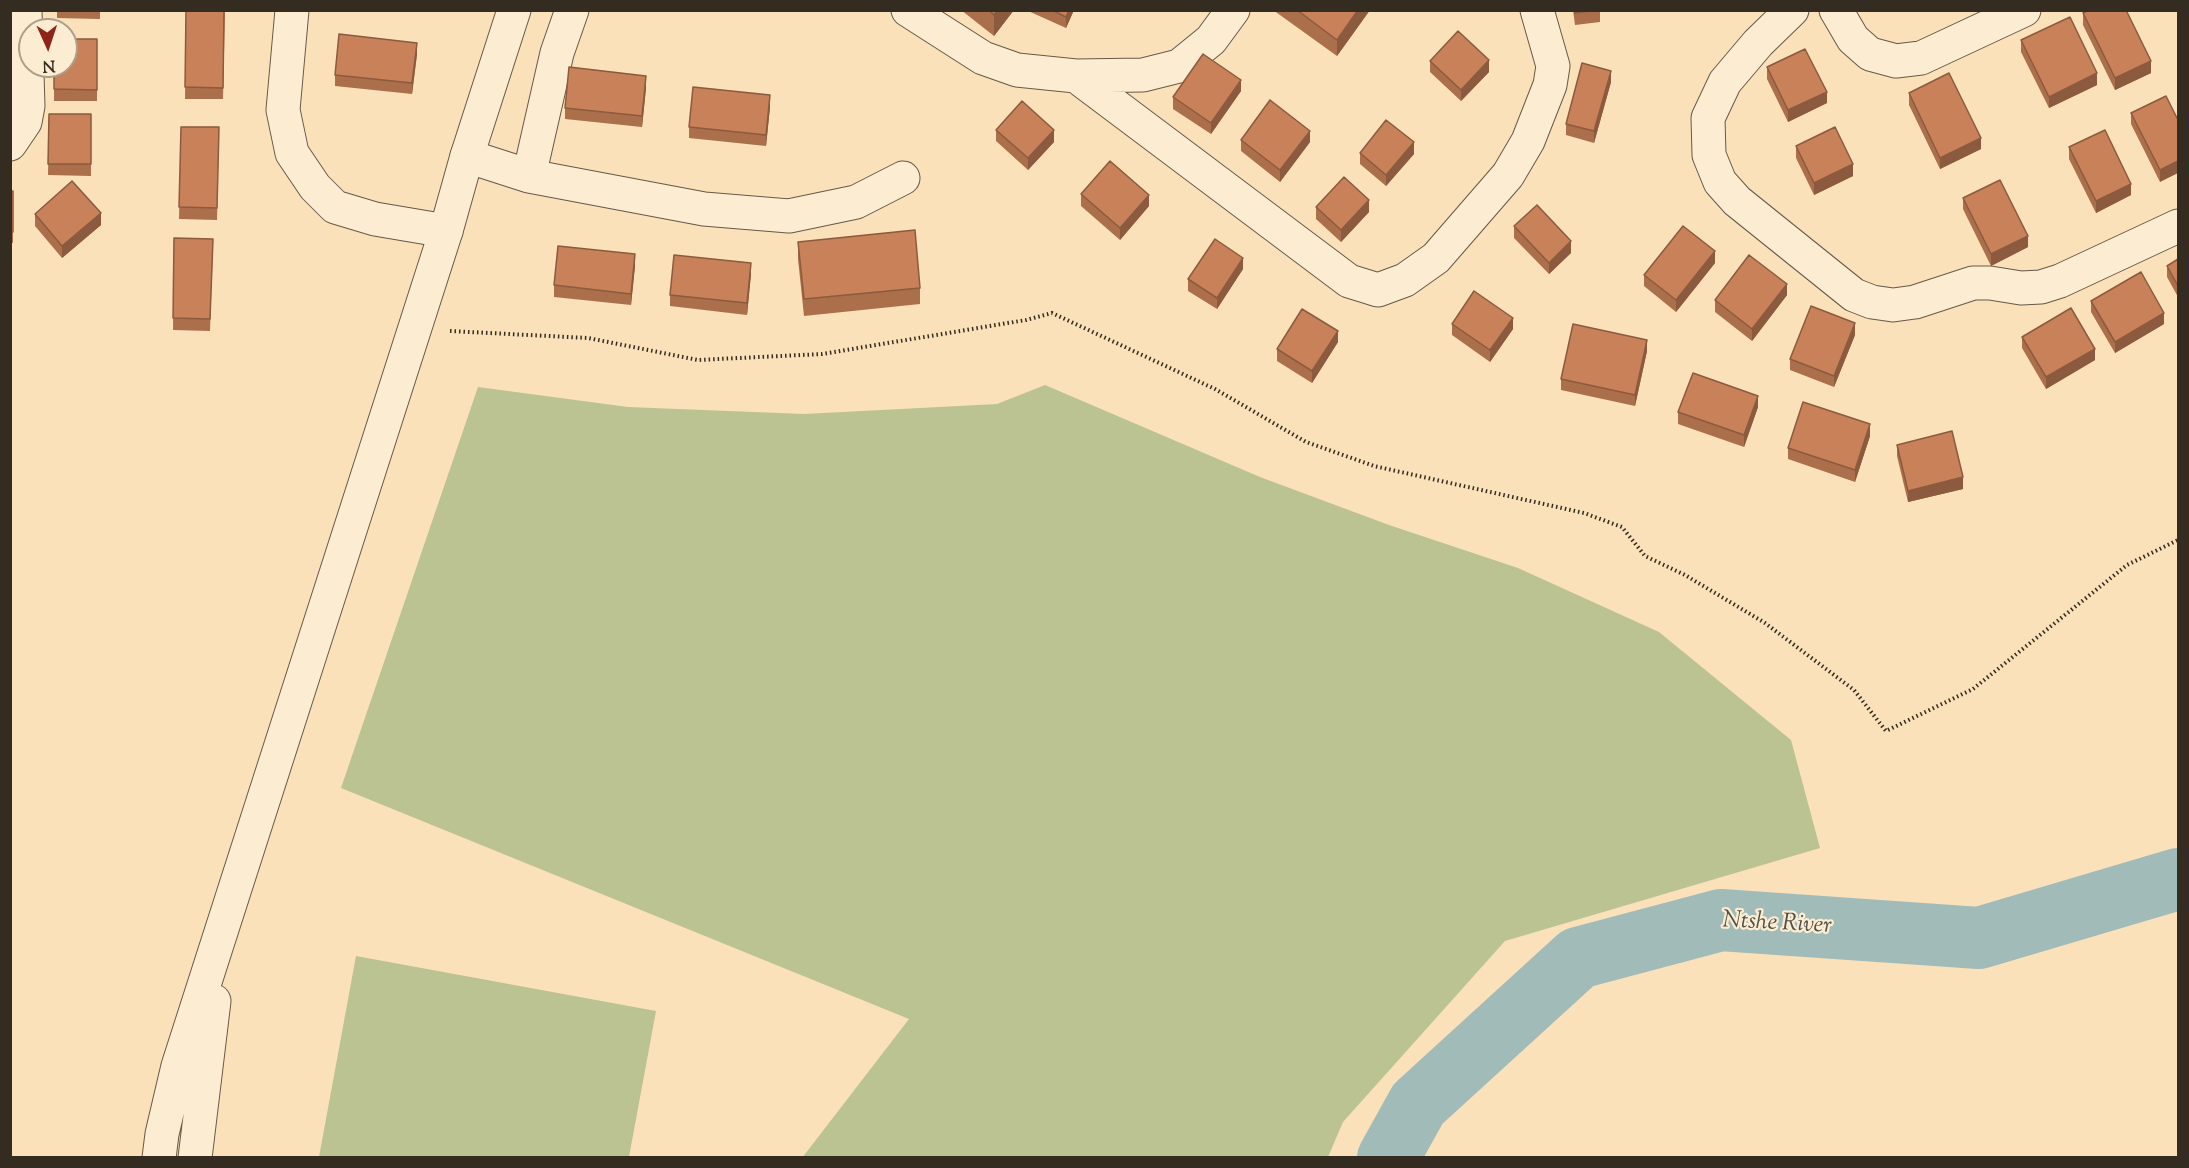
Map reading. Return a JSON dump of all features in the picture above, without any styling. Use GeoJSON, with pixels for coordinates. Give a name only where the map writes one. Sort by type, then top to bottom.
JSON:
{"type":"FeatureCollection","features":[{"type":"Feature","properties":{"kind":"street"},"geometry":{"type":"LineString","coordinates":[[10,144],[25,122],[28,106],[25,10]]}},
{"type":"Feature","properties":{"kind":"street"},"geometry":{"type":"LineString","coordinates":[[292,10],[283,110],[292,153],[297,162],[315,187],[335,207],[375,219],[446,231]]}},
{"type":"Feature","properties":{"kind":"street"},"geometry":{"type":"LineString","coordinates":[[159,1158],[162,1134],[178,1066],[446,231],[467,156],[514,10]]}},
{"type":"Feature","properties":{"kind":"street"},"geometry":{"type":"LineString","coordinates":[[530,176],[557,53],[572,10]]}},
{"type":"Feature","properties":{"kind":"street"},"geometry":{"type":"LineString","coordinates":[[908,10],[983,58],[1017,70],[1076,76],[1143,75],[1179,66],[1210,40],[1233,10]]}},
{"type":"Feature","properties":{"kind":"street"},"geometry":{"type":"LineString","coordinates":[[1076,76],[1348,281],[1378,290],[1405,280],[1436,258],[1508,175],[1528,141],[1550,85],[1553,66],[1537,10]]}},
{"type":"Feature","properties":{"kind":"street"},"geometry":{"type":"LineString","coordinates":[[1792,10],[1758,43],[1725,82],[1708,117],[1709,155],[1720,182],[1737,201],[1854,295],[1872,302],[1893,305],[1915,302],[1973,283],[2020,288],[2041,287],[2060,281],[2178,226]]}},
{"type":"Feature","properties":{"kind":"street"},"geometry":{"type":"LineString","coordinates":[[1836,10],[1853,39],[1870,54],[1896,61],[1921,58],[2024,10]]}},
{"type":"Feature","properties":{"kind":"street"},"geometry":{"type":"LineString","coordinates":[[467,156],[530,176],[704,209],[789,216],[856,202],[903,178]]}},
{"type":"Feature","properties":{"kind":"street"},"geometry":{"type":"LineString","coordinates":[[195,1158],[223,924]]}},
{"type":"Feature","properties":{"kind":"path"},"geometry":{"type":"LineString","coordinates":[[413,329],[588,338],[698,360],[822,354],[1026,320],[1052,313],[1215,389],[1306,442],[1374,466],[1584,513],[1622,527],[1645,556],[1685,575],[1766,623],[1854,690],[1886,731],[1973,689],[2127,565],[2178,540]]}},
{"type":"Feature","properties":{"kind":"green space"},"geometry":{"type":"Polygon","coordinates":[[[1045,385],[1260,477],[1389,525],[1518,568],[1659,632],[1791,740],[1820,848],[1505,941],[1343,1122],[1328,1157],[802,1158],[909,1019],[341,788],[478,387],[628,407],[804,414],[997,404],[1045,385]]]}},
{"type":"Feature","properties":{"kind":"green space"},"geometry":{"type":"Polygon","coordinates":[[[356,956],[656,1011],[629,1157],[319,1157],[356,956]]]}},
{"type":"Feature","properties":{"kind":"building"},"geometry":{"type":"Polygon","coordinates":[[[186,10],[224,10],[223,88],[185,87],[186,10]]]}},
{"type":"Feature","properties":{"kind":"building"},"geometry":{"type":"Polygon","coordinates":[[[1052,10],[1069,10],[1066,17],[1052,10]]]}},
{"type":"Feature","properties":{"kind":"building"},"geometry":{"type":"Polygon","coordinates":[[[1297,10],[1358,10],[1337,40],[1297,10]]]}},
{"type":"Feature","properties":{"kind":"building"},"geometry":{"type":"Polygon","coordinates":[[[1575,10],[1596,10],[1575,13],[1575,10]]]}},
{"type":"Feature","properties":{"kind":"building"},"geometry":{"type":"Polygon","coordinates":[[[2089,10],[2126,10],[2151,61],[2115,78],[2083,13],[2089,10]]]}},
{"type":"Feature","properties":{"kind":"building"},"geometry":{"type":"Polygon","coordinates":[[[2070,17],[2097,73],[2049,97],[2021,40],[2070,17]]]}},
{"type":"Feature","properties":{"kind":"building"},"geometry":{"type":"Polygon","coordinates":[[[1458,31],[1489,60],[1461,90],[1430,61],[1458,31]]]}},
{"type":"Feature","properties":{"kind":"building"},"geometry":{"type":"Polygon","coordinates":[[[339,34],[417,43],[412,83],[335,75],[339,34]]]}},
{"type":"Feature","properties":{"kind":"building"},"geometry":{"type":"Polygon","coordinates":[[[78,39],[97,39],[97,90],[54,89],[54,78],[78,78],[78,39]]]}},
{"type":"Feature","properties":{"kind":"building"},"geometry":{"type":"Polygon","coordinates":[[[1805,49],[1827,92],[1788,110],[1767,67],[1805,49]]]}},
{"type":"Feature","properties":{"kind":"building"},"geometry":{"type":"Polygon","coordinates":[[[1203,54],[1241,80],[1211,123],[1173,97],[1203,54]]]}},
{"type":"Feature","properties":{"kind":"building"},"geometry":{"type":"Polygon","coordinates":[[[1582,63],[1611,71],[1594,131],[1566,124],[1582,63]]]}},
{"type":"Feature","properties":{"kind":"building"},"geometry":{"type":"Polygon","coordinates":[[[569,67],[646,76],[642,116],[565,108],[569,67]]]}},
{"type":"Feature","properties":{"kind":"building"},"geometry":{"type":"Polygon","coordinates":[[[1949,73],[1981,138],[1940,158],[1909,93],[1949,73]]]}},
{"type":"Feature","properties":{"kind":"building"},"geometry":{"type":"Polygon","coordinates":[[[693,87],[770,95],[766,135],[689,127],[693,87]]]}},
{"type":"Feature","properties":{"kind":"building"},"geometry":{"type":"Polygon","coordinates":[[[2166,96],[2178,120],[2178,161],[2160,170],[2131,113],[2166,96]]]}},
{"type":"Feature","properties":{"kind":"building"},"geometry":{"type":"Polygon","coordinates":[[[1270,100],[1310,131],[1280,170],[1241,140],[1270,100]]]}},
{"type":"Feature","properties":{"kind":"building"},"geometry":{"type":"Polygon","coordinates":[[[1022,101],[1054,130],[1028,158],[996,130],[1022,101]]]}},
{"type":"Feature","properties":{"kind":"building"},"geometry":{"type":"Polygon","coordinates":[[[49,114],[91,114],[91,164],[48,164],[49,114]]]}},
{"type":"Feature","properties":{"kind":"building"},"geometry":{"type":"Polygon","coordinates":[[[1386,120],[1414,142],[1386,175],[1360,153],[1386,120]]]}},
{"type":"Feature","properties":{"kind":"building"},"geometry":{"type":"Polygon","coordinates":[[[181,127],[219,127],[217,208],[179,207],[181,127]]]}},
{"type":"Feature","properties":{"kind":"building"},"geometry":{"type":"Polygon","coordinates":[[[1835,127],[1853,164],[1814,183],[1796,146],[1835,127]]]}},
{"type":"Feature","properties":{"kind":"building"},"geometry":{"type":"Polygon","coordinates":[[[2105,130],[2131,184],[2096,201],[2069,147],[2105,130]]]}},
{"type":"Feature","properties":{"kind":"building"},"geometry":{"type":"Polygon","coordinates":[[[1110,161],[1149,195],[1120,228],[1081,194],[1110,161]]]}},
{"type":"Feature","properties":{"kind":"building"},"geometry":{"type":"Polygon","coordinates":[[[1344,177],[1369,200],[1341,230],[1316,207],[1344,177]]]}},
{"type":"Feature","properties":{"kind":"building"},"geometry":{"type":"Polygon","coordinates":[[[2000,180],[2028,236],[1991,254],[1963,198],[2000,180]]]}},
{"type":"Feature","properties":{"kind":"building"},"geometry":{"type":"Polygon","coordinates":[[[72,181],[101,213],[62,246],[35,214],[72,181]]]}},
{"type":"Feature","properties":{"kind":"building"},"geometry":{"type":"Polygon","coordinates":[[[10,191],[13,191],[13,232],[10,232],[10,191]]]}},
{"type":"Feature","properties":{"kind":"building"},"geometry":{"type":"Polygon","coordinates":[[[1537,205],[1571,241],[1549,263],[1514,226],[1537,205]]]}},
{"type":"Feature","properties":{"kind":"building"},"geometry":{"type":"Polygon","coordinates":[[[1683,226],[1715,251],[1676,300],[1644,275],[1683,226]]]}},
{"type":"Feature","properties":{"kind":"building"},"geometry":{"type":"Polygon","coordinates":[[[915,230],[920,288],[804,299],[798,242],[915,230]]]}},
{"type":"Feature","properties":{"kind":"building"},"geometry":{"type":"Polygon","coordinates":[[[174,238],[213,239],[210,319],[173,318],[174,238]]]}},
{"type":"Feature","properties":{"kind":"building"},"geometry":{"type":"Polygon","coordinates":[[[1215,239],[1243,258],[1217,298],[1188,279],[1215,239]]]}},
{"type":"Feature","properties":{"kind":"building"},"geometry":{"type":"Polygon","coordinates":[[[558,246],[635,254],[631,294],[554,285],[558,246]]]}},
{"type":"Feature","properties":{"kind":"building"},"geometry":{"type":"Polygon","coordinates":[[[674,255],[751,263],[747,303],[670,295],[674,255]]]}},
{"type":"Feature","properties":{"kind":"building"},"geometry":{"type":"Polygon","coordinates":[[[1749,255],[1787,284],[1752,329],[1715,300],[1749,255]]]}},
{"type":"Feature","properties":{"kind":"building"},"geometry":{"type":"Polygon","coordinates":[[[2178,259],[2178,286],[2167,266],[2178,259]]]}},
{"type":"Feature","properties":{"kind":"building"},"geometry":{"type":"Polygon","coordinates":[[[2141,272],[2164,313],[2115,342],[2091,301],[2141,272]]]}},
{"type":"Feature","properties":{"kind":"building"},"geometry":{"type":"Polygon","coordinates":[[[1474,291],[1513,318],[1490,350],[1452,324],[1474,291]]]}},
{"type":"Feature","properties":{"kind":"building"},"geometry":{"type":"Polygon","coordinates":[[[1811,306],[1855,323],[1834,376],[1790,359],[1811,306]]]}},
{"type":"Feature","properties":{"kind":"building"},"geometry":{"type":"Polygon","coordinates":[[[2071,308],[2095,349],[2046,377],[2022,337],[2071,308]]]}},
{"type":"Feature","properties":{"kind":"building"},"geometry":{"type":"Polygon","coordinates":[[[1302,309],[1338,331],[1312,371],[1277,349],[1302,309]]]}},
{"type":"Feature","properties":{"kind":"building"},"geometry":{"type":"Polygon","coordinates":[[[1573,324],[1647,340],[1635,395],[1561,379],[1573,324]]]}},
{"type":"Feature","properties":{"kind":"building"},"geometry":{"type":"Polygon","coordinates":[[[1693,373],[1758,396],[1744,435],[1678,412],[1693,373]]]}},
{"type":"Feature","properties":{"kind":"building"},"geometry":{"type":"Polygon","coordinates":[[[1803,402],[1870,424],[1855,470],[1788,448],[1803,402]]]}},
{"type":"Feature","properties":{"kind":"building"},"geometry":{"type":"Polygon","coordinates":[[[1952,431],[1963,477],[1908,491],[1897,445],[1952,431]]]}},
{"type":"Feature","properties":{"kind":"waterway","name":"Ntshe River"},"geometry":{"type":"LineString","coordinates":[[1388,1158],[1418,1104],[1578,958],[1721,920],[1979,938],[2178,879]]}}]}
